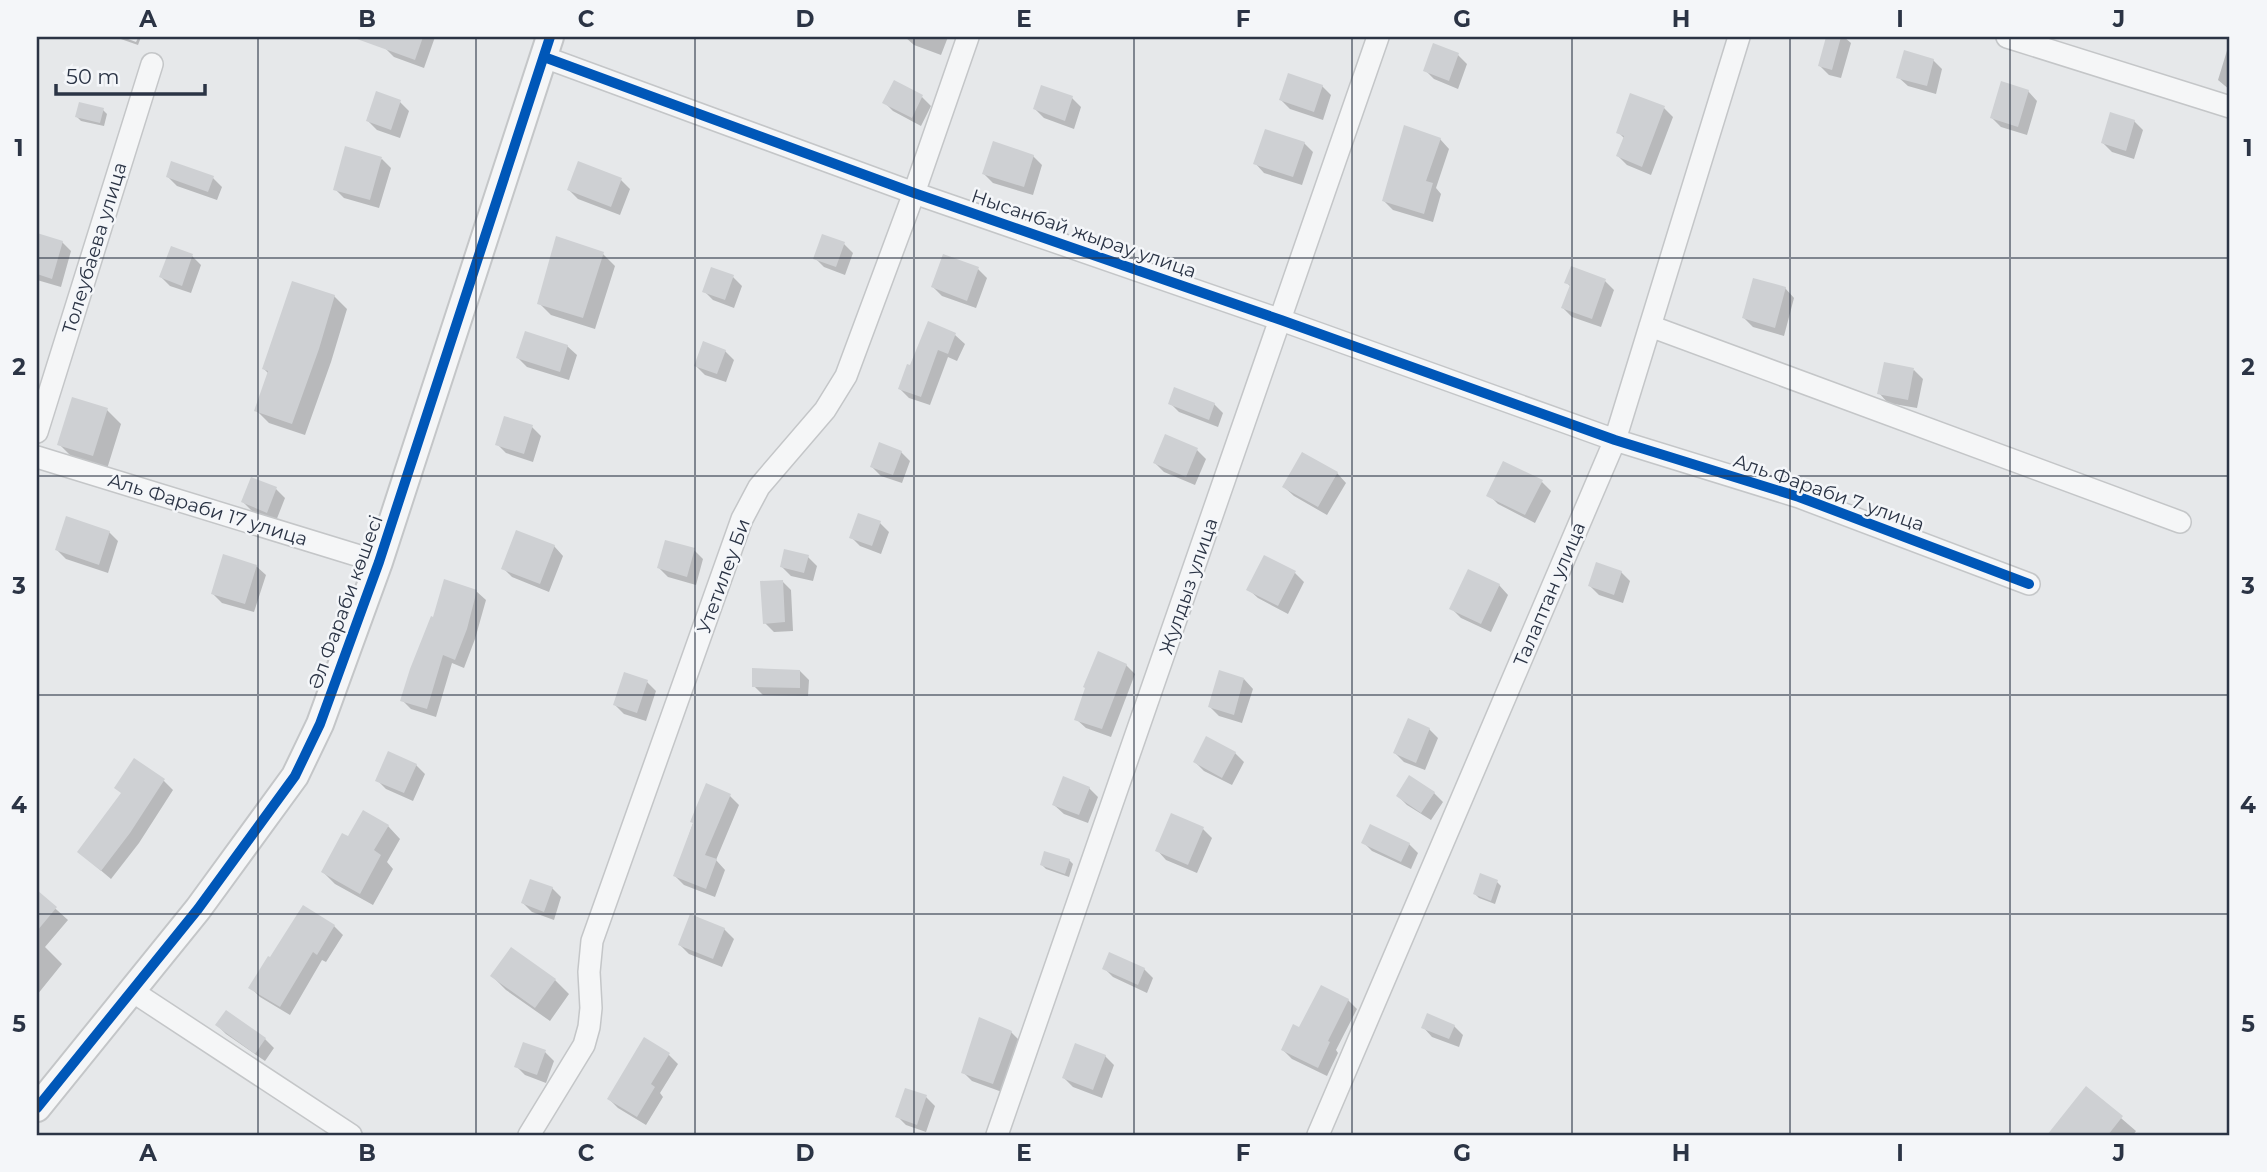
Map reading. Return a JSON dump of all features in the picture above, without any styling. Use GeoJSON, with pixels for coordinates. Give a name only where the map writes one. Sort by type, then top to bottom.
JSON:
{"type":"FeatureCollection","features":[{"type":"Feature","properties":{"kind":"street","name":"Утетилеу Би"},"geometry":{"type":"LineString","coordinates":[[529,1135],[584,1045],[591,1008],[589,972],[592,941],[742,519],[759,487],[825,410],[846,376],[968,37]]}},
{"type":"Feature","properties":{"kind":"street","name":"Жулдыз улица"},"geometry":{"type":"LineString","coordinates":[[996,1135],[1378,37]]}},
{"type":"Feature","properties":{"kind":"street","name":"Талаптан улица"},"geometry":{"type":"LineString","coordinates":[[1318,1135],[1615,440],[1739,37]]}},
{"type":"Feature","properties":{"kind":"street"},"geometry":{"type":"LineString","coordinates":[[2007,37],[2230,107]]}},
{"type":"Feature","properties":{"kind":"street","name":"Нысанбай жырау улица"},"geometry":{"type":"LineString","coordinates":[[547,47],[914,193],[1281,320],[1615,440]]}},
{"type":"Feature","properties":{"kind":"street","name":"Әл Фараби көшесі"},"geometry":{"type":"LineString","coordinates":[[37,1108],[198,909],[295,776],[320,724],[379,562],[547,47]]}},
{"type":"Feature","properties":{"kind":"street","name":"Толеубаева улица"},"geometry":{"type":"LineString","coordinates":[[37,432],[152,64]]}},
{"type":"Feature","properties":{"kind":"street"},"geometry":{"type":"LineString","coordinates":[[1650,326],[2180,522]]}},
{"type":"Feature","properties":{"kind":"street","name":"Аль Фараби 7 улица"},"geometry":{"type":"LineString","coordinates":[[1615,440],[1799,498],[2029,584]]}},
{"type":"Feature","properties":{"kind":"street","name":"Аль Фараби 17 улица"},"geometry":{"type":"LineString","coordinates":[[37,457],[379,562]]}},
{"type":"Feature","properties":{"kind":"street"},"geometry":{"type":"LineString","coordinates":[[132,991],[351,1135]]}},
{"type":"Feature","properties":{"kind":"building"},"geometry":{"type":"Polygon","coordinates":[[[357,37],[423,37],[415,60],[357,37]]]}},
{"type":"Feature","properties":{"kind":"building"},"geometry":{"type":"Polygon","coordinates":[[[1826,37],[1841,37],[1832,70],[1818,66],[1826,37]]]}},
{"type":"Feature","properties":{"kind":"building"},"geometry":{"type":"Polygon","coordinates":[[[1433,43],[1459,53],[1449,81],[1423,71],[1433,43]]]}},
{"type":"Feature","properties":{"kind":"building"},"geometry":{"type":"Polygon","coordinates":[[[1904,50],[1934,59],[1927,86],[1896,78],[1904,50]]]}},
{"type":"Feature","properties":{"kind":"building"},"geometry":{"type":"Polygon","coordinates":[[[1288,73],[1323,85],[1314,112],[1279,100],[1288,73]]]}},
{"type":"Feature","properties":{"kind":"building"},"geometry":{"type":"Polygon","coordinates":[[[894,80],[923,95],[912,118],[882,103],[894,80]]]}},
{"type":"Feature","properties":{"kind":"building"},"geometry":{"type":"Polygon","coordinates":[[[2001,81],[2029,90],[2018,127],[1990,118],[2001,81]]]}},
{"type":"Feature","properties":{"kind":"building"},"geometry":{"type":"Polygon","coordinates":[[[1041,85],[1073,96],[1065,121],[1033,109],[1041,85]]]}},
{"type":"Feature","properties":{"kind":"building"},"geometry":{"type":"Polygon","coordinates":[[[376,91],[401,100],[391,130],[366,121],[376,91]]]}},
{"type":"Feature","properties":{"kind":"building"},"geometry":{"type":"Polygon","coordinates":[[[1630,93],[1665,106],[1642,167],[1616,156],[1624,136],[1616,133],[1630,93]]]}},
{"type":"Feature","properties":{"kind":"building"},"geometry":{"type":"Polygon","coordinates":[[[79,102],[104,108],[100,123],[75,117],[79,102]]]}},
{"type":"Feature","properties":{"kind":"building"},"geometry":{"type":"Polygon","coordinates":[[[2110,112],[2135,120],[2126,151],[2101,143],[2110,112]]]}},
{"type":"Feature","properties":{"kind":"building"},"geometry":{"type":"Polygon","coordinates":[[[1404,125],[1441,138],[1426,181],[1433,183],[1424,214],[1382,201],[1404,125]]]}},
{"type":"Feature","properties":{"kind":"building"},"geometry":{"type":"Polygon","coordinates":[[[1265,129],[1305,142],[1293,177],[1253,164],[1265,129]]]}},
{"type":"Feature","properties":{"kind":"building"},"geometry":{"type":"Polygon","coordinates":[[[993,141],[1034,155],[1024,187],[982,174],[993,141]]]}},
{"type":"Feature","properties":{"kind":"building"},"geometry":{"type":"Polygon","coordinates":[[[345,146],[382,157],[370,200],[333,190],[345,146]]]}},
{"type":"Feature","properties":{"kind":"building"},"geometry":{"type":"Polygon","coordinates":[[[171,161],[214,176],[208,192],[166,177],[171,161]]]}},
{"type":"Feature","properties":{"kind":"building"},"geometry":{"type":"Polygon","coordinates":[[[578,161],[622,178],[611,207],[567,190],[578,161]]]}},
{"type":"Feature","properties":{"kind":"building"},"geometry":{"type":"Polygon","coordinates":[[[37,233],[63,241],[52,279],[37,274],[37,233]]]}},
{"type":"Feature","properties":{"kind":"building"},"geometry":{"type":"Polygon","coordinates":[[[822,234],[845,242],[836,267],[813,259],[822,234]]]}},
{"type":"Feature","properties":{"kind":"building"},"geometry":{"type":"Polygon","coordinates":[[[556,236],[604,252],[583,318],[537,304],[556,236]]]}},
{"type":"Feature","properties":{"kind":"building"},"geometry":{"type":"Polygon","coordinates":[[[171,246],[193,254],[182,286],[159,277],[171,246]]]}},
{"type":"Feature","properties":{"kind":"building"},"geometry":{"type":"Polygon","coordinates":[[[943,254],[979,267],[967,301],[931,287],[943,254]]]}},
{"type":"Feature","properties":{"kind":"building"},"geometry":{"type":"Polygon","coordinates":[[[1571,266],[1606,279],[1592,319],[1561,308],[1570,285],[1564,283],[1571,266]]]}},
{"type":"Feature","properties":{"kind":"building"},"geometry":{"type":"Polygon","coordinates":[[[711,267],[734,275],[725,300],[702,292],[711,267]]]}},
{"type":"Feature","properties":{"kind":"building"},"geometry":{"type":"Polygon","coordinates":[[[1753,278],[1786,287],[1775,328],[1742,318],[1753,278]]]}},
{"type":"Feature","properties":{"kind":"building"},"geometry":{"type":"Polygon","coordinates":[[[292,281],[335,295],[292,424],[254,411],[268,371],[262,369],[292,281]]]}},
{"type":"Feature","properties":{"kind":"building"},"geometry":{"type":"Polygon","coordinates":[[[928,321],[956,333],[948,354],[938,350],[921,397],[898,389],[928,321]]]}},
{"type":"Feature","properties":{"kind":"building"},"geometry":{"type":"Polygon","coordinates":[[[525,331],[568,345],[560,372],[516,358],[525,331]]]}},
{"type":"Feature","properties":{"kind":"building"},"geometry":{"type":"Polygon","coordinates":[[[703,341],[726,350],[717,374],[694,366],[703,341]]]}},
{"type":"Feature","properties":{"kind":"building"},"geometry":{"type":"Polygon","coordinates":[[[1884,362],[1914,368],[1908,400],[1877,394],[1884,362]]]}},
{"type":"Feature","properties":{"kind":"building"},"geometry":{"type":"Polygon","coordinates":[[[1174,387],[1215,403],[1209,420],[1168,404],[1174,387]]]}},
{"type":"Feature","properties":{"kind":"building"},"geometry":{"type":"Polygon","coordinates":[[[72,397],[108,408],[93,456],[57,445],[72,397]]]}},
{"type":"Feature","properties":{"kind":"building"},"geometry":{"type":"Polygon","coordinates":[[[504,416],[533,425],[524,454],[495,445],[504,416]]]}},
{"type":"Feature","properties":{"kind":"building"},"geometry":{"type":"Polygon","coordinates":[[[1165,434],[1198,448],[1186,477],[1153,463],[1165,434]]]}},
{"type":"Feature","properties":{"kind":"building"},"geometry":{"type":"Polygon","coordinates":[[[879,442],[902,451],[893,475],[870,467],[879,442]]]}},
{"type":"Feature","properties":{"kind":"building"},"geometry":{"type":"Polygon","coordinates":[[[1302,452],[1338,472],[1318,507],[1282,487],[1302,452]]]}},
{"type":"Feature","properties":{"kind":"building"},"geometry":{"type":"Polygon","coordinates":[[[1503,461],[1543,480],[1525,515],[1486,496],[1503,461]]]}},
{"type":"Feature","properties":{"kind":"building"},"geometry":{"type":"Polygon","coordinates":[[[251,477],[277,487],[267,513],[241,502],[251,477]]]}},
{"type":"Feature","properties":{"kind":"building"},"geometry":{"type":"Polygon","coordinates":[[[858,513],[881,521],[872,546],[849,538],[858,513]]]}},
{"type":"Feature","properties":{"kind":"building"},"geometry":{"type":"Polygon","coordinates":[[[66,516],[110,531],[99,565],[55,550],[66,516]]]}},
{"type":"Feature","properties":{"kind":"building"},"geometry":{"type":"Polygon","coordinates":[[[516,530],[555,545],[540,584],[501,569],[516,530]]]}},
{"type":"Feature","properties":{"kind":"building"},"geometry":{"type":"Polygon","coordinates":[[[665,540],[695,548],[687,577],[657,568],[665,540]]]}},
{"type":"Feature","properties":{"kind":"building"},"geometry":{"type":"Polygon","coordinates":[[[784,549],[809,555],[804,573],[780,567],[784,549]]]}},
{"type":"Feature","properties":{"kind":"building"},"geometry":{"type":"Polygon","coordinates":[[[223,554],[257,565],[245,604],[211,594],[223,554]]]}},
{"type":"Feature","properties":{"kind":"building"},"geometry":{"type":"Polygon","coordinates":[[[1264,555],[1296,571],[1278,606],[1246,590],[1264,555]]]}},
{"type":"Feature","properties":{"kind":"building"},"geometry":{"type":"Polygon","coordinates":[[[1596,562],[1622,571],[1614,595],[1588,586],[1596,562]]]}},
{"type":"Feature","properties":{"kind":"building"},"geometry":{"type":"Polygon","coordinates":[[[1468,569],[1500,584],[1481,624],[1449,609],[1468,569]]]}},
{"type":"Feature","properties":{"kind":"building"},"geometry":{"type":"Polygon","coordinates":[[[444,579],[477,590],[467,629],[455,660],[443,655],[427,709],[400,701],[410,669],[431,616],[433,617],[444,579]]]}},
{"type":"Feature","properties":{"kind":"building"},"geometry":{"type":"Polygon","coordinates":[[[783,580],[785,622],[763,624],[760,581],[783,580]]]}},
{"type":"Feature","properties":{"kind":"building"},"geometry":{"type":"Polygon","coordinates":[[[1098,651],[1127,664],[1102,729],[1074,720],[1085,688],[1083,687],[1098,651]]]}},
{"type":"Feature","properties":{"kind":"building"},"geometry":{"type":"Polygon","coordinates":[[[752,668],[800,670],[800,688],[752,687],[752,668]]]}},
{"type":"Feature","properties":{"kind":"building"},"geometry":{"type":"Polygon","coordinates":[[[1219,670],[1244,678],[1234,715],[1208,707],[1219,670]]]}},
{"type":"Feature","properties":{"kind":"building"},"geometry":{"type":"Polygon","coordinates":[[[624,672],[648,680],[637,713],[613,705],[624,672]]]}},
{"type":"Feature","properties":{"kind":"building"},"geometry":{"type":"Polygon","coordinates":[[[1408,718],[1430,728],[1416,763],[1393,753],[1408,718]]]}},
{"type":"Feature","properties":{"kind":"building"},"geometry":{"type":"Polygon","coordinates":[[[1206,736],[1236,752],[1222,778],[1193,762],[1206,736]]]}},
{"type":"Feature","properties":{"kind":"building"},"geometry":{"type":"Polygon","coordinates":[[[388,751],[417,764],[404,793],[375,781],[388,751]]]}},
{"type":"Feature","properties":{"kind":"building"},"geometry":{"type":"Polygon","coordinates":[[[134,758],[165,779],[130,833],[101,871],[77,852],[121,793],[114,788],[134,758]]]}},
{"type":"Feature","properties":{"kind":"building"},"geometry":{"type":"Polygon","coordinates":[[[1409,775],[1435,792],[1421,813],[1396,796],[1409,775]]]}},
{"type":"Feature","properties":{"kind":"building"},"geometry":{"type":"Polygon","coordinates":[[[1063,776],[1090,787],[1079,815],[1052,805],[1063,776]]]}},
{"type":"Feature","properties":{"kind":"building"},"geometry":{"type":"Polygon","coordinates":[[[706,783],[731,794],[705,855],[717,859],[706,889],[673,876],[706,783]]]}},
{"type":"Feature","properties":{"kind":"building"},"geometry":{"type":"Polygon","coordinates":[[[363,810],[389,825],[374,850],[381,855],[360,894],[321,872],[342,833],[348,836],[363,810]]]}},
{"type":"Feature","properties":{"kind":"building"},"geometry":{"type":"Polygon","coordinates":[[[1171,813],[1204,827],[1188,865],[1155,851],[1171,813]]]}},
{"type":"Feature","properties":{"kind":"building"},"geometry":{"type":"Polygon","coordinates":[[[1370,824],[1410,843],[1401,862],[1361,843],[1370,824]]]}},
{"type":"Feature","properties":{"kind":"building"},"geometry":{"type":"Polygon","coordinates":[[[1044,851],[1070,859],[1065,874],[1040,865],[1044,851]]]}},
{"type":"Feature","properties":{"kind":"building"},"geometry":{"type":"Polygon","coordinates":[[[1480,873],[1498,880],[1491,901],[1473,894],[1480,873]]]}},
{"type":"Feature","properties":{"kind":"building"},"geometry":{"type":"Polygon","coordinates":[[[530,879],[553,887],[544,912],[521,903],[530,879]]]}},
{"type":"Feature","properties":{"kind":"building"},"geometry":{"type":"Polygon","coordinates":[[[37,890],[57,907],[37,931],[37,890]]]}},
{"type":"Feature","properties":{"kind":"building"},"geometry":{"type":"Polygon","coordinates":[[[303,905],[335,925],[317,955],[313,952],[280,1007],[248,988],[303,905]]]}},
{"type":"Feature","properties":{"kind":"building"},"geometry":{"type":"Polygon","coordinates":[[[690,914],[725,928],[713,959],[678,945],[690,914]]]}},
{"type":"Feature","properties":{"kind":"building"},"geometry":{"type":"Polygon","coordinates":[[[511,947],[556,979],[535,1008],[490,976],[511,947]]]}},
{"type":"Feature","properties":{"kind":"building"},"geometry":{"type":"Polygon","coordinates":[[[1109,952],[1145,968],[1138,985],[1102,969],[1109,952]]]}},
{"type":"Feature","properties":{"kind":"building"},"geometry":{"type":"Polygon","coordinates":[[[1321,985],[1349,999],[1318,1068],[1281,1050],[1293,1024],[1299,1027],[1321,985]]]}},
{"type":"Feature","properties":{"kind":"building"},"geometry":{"type":"Polygon","coordinates":[[[226,1010],[266,1038],[255,1054],[215,1025],[226,1010]]]}},
{"type":"Feature","properties":{"kind":"building"},"geometry":{"type":"Polygon","coordinates":[[[1427,1013],[1455,1025],[1449,1039],[1421,1028],[1427,1013]]]}},
{"type":"Feature","properties":{"kind":"building"},"geometry":{"type":"Polygon","coordinates":[[[979,1017],[1012,1031],[993,1084],[961,1073],[979,1017]]]}},
{"type":"Feature","properties":{"kind":"building"},"geometry":{"type":"Polygon","coordinates":[[[644,1037],[670,1053],[651,1084],[655,1087],[637,1117],[607,1099],[644,1037]]]}},
{"type":"Feature","properties":{"kind":"building"},"geometry":{"type":"Polygon","coordinates":[[[523,1042],[546,1050],[537,1075],[514,1067],[523,1042]]]}},
{"type":"Feature","properties":{"kind":"building"},"geometry":{"type":"Polygon","coordinates":[[[1075,1043],[1106,1055],[1093,1090],[1062,1078],[1075,1043]]]}},
{"type":"Feature","properties":{"kind":"building"},"geometry":{"type":"Polygon","coordinates":[[[2086,1086],[2123,1116],[2108,1135],[2047,1135],[2086,1086]]]}},
{"type":"Feature","properties":{"kind":"building"},"geometry":{"type":"Polygon","coordinates":[[[905,1088],[927,1095],[917,1125],[895,1117],[905,1088]]]}},
{"type":"Feature","properties":{"kind":"cycle path"},"geometry":{"type":"LineString","coordinates":[[37,1108],[198,909],[295,776],[320,724],[379,562],[550,37]]}},
{"type":"Feature","properties":{"kind":"cycle path"},"geometry":{"type":"LineString","coordinates":[[544,57],[914,193],[1281,320],[1615,440],[1799,497],[2029,584]]}}]}
